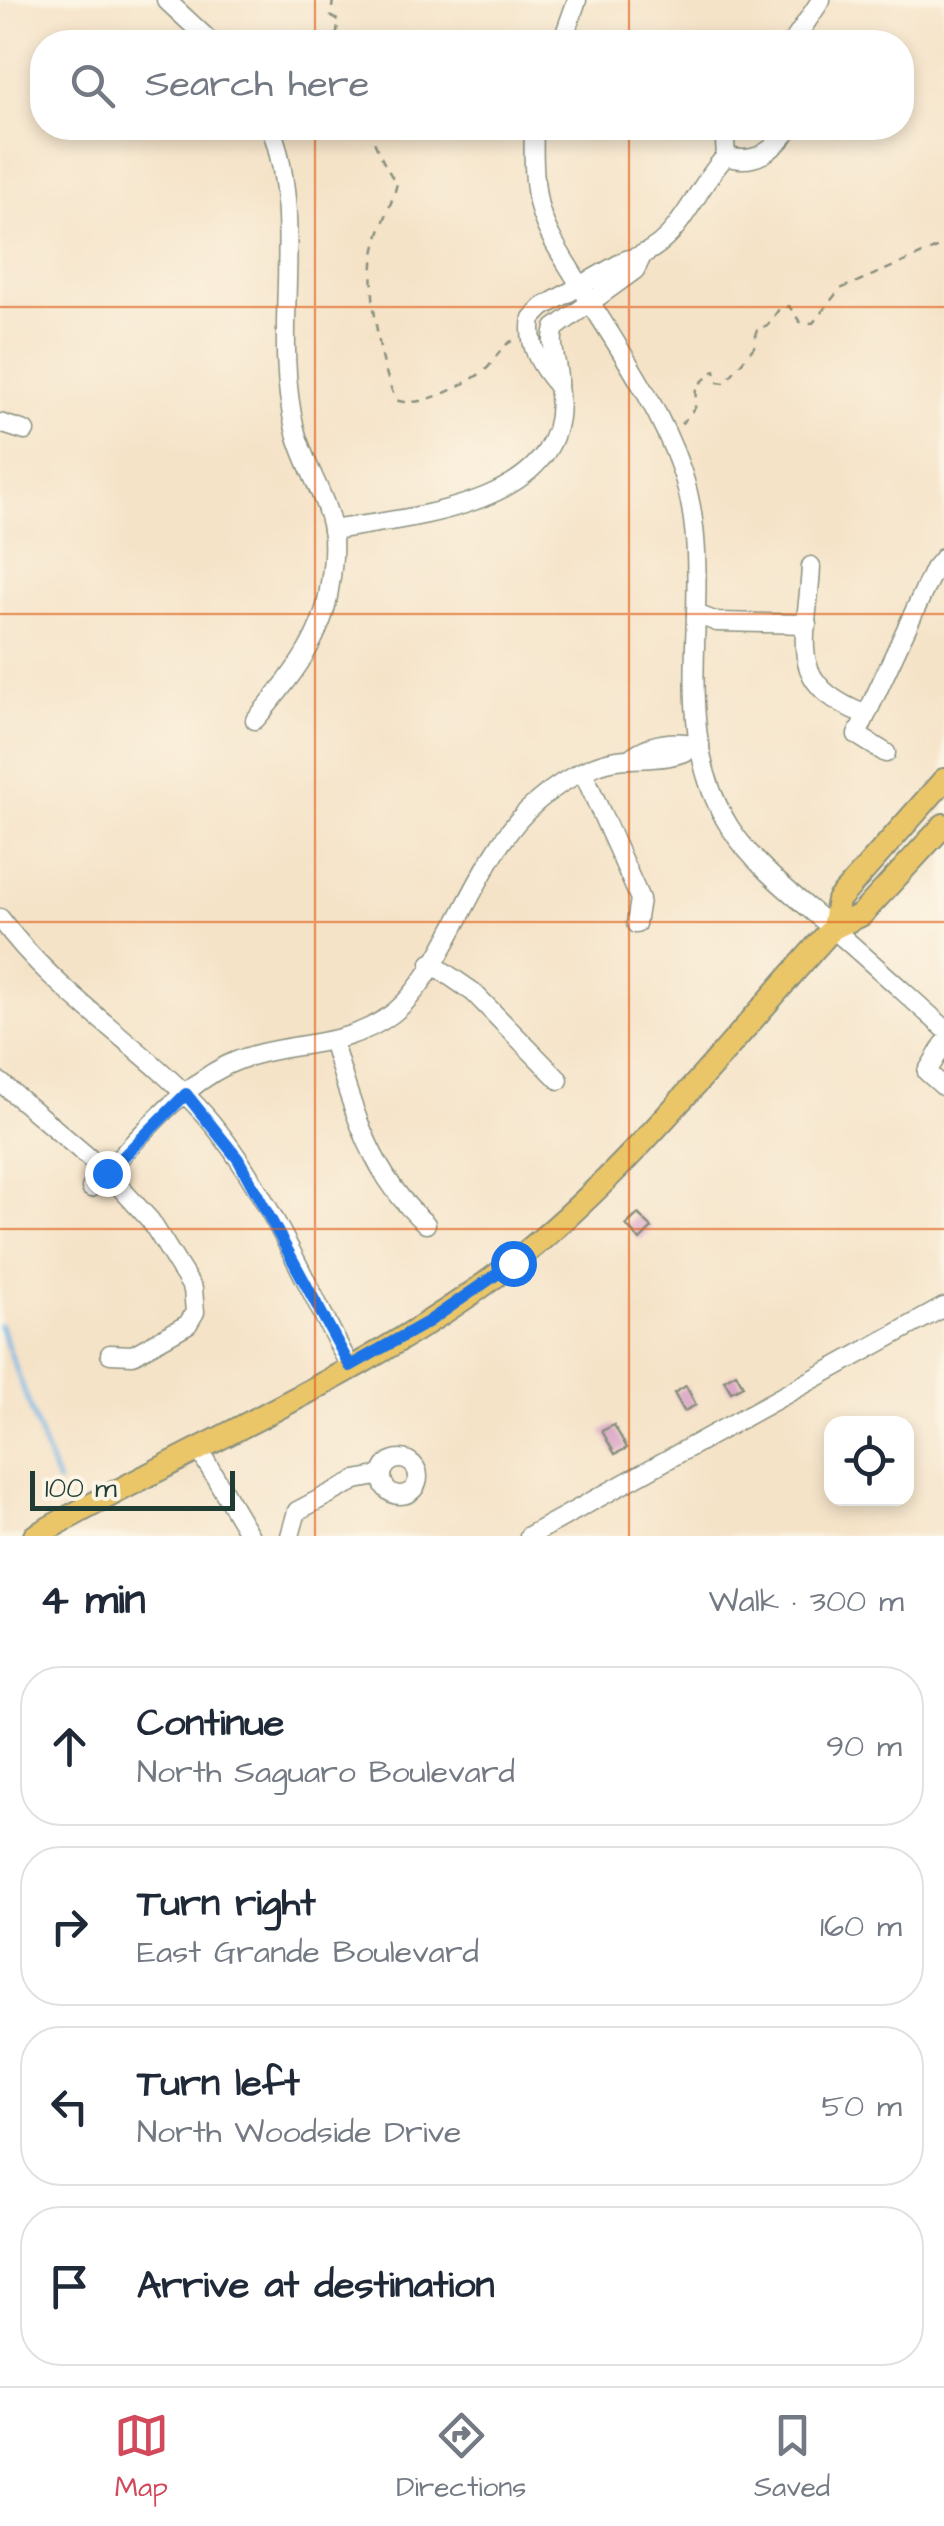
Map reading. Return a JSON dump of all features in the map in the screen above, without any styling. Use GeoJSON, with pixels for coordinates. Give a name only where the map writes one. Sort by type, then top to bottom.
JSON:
{"type":"FeatureCollection","features":[{"type":"Feature","properties":{"kind":"main road"},"geometry":{"type":"LineString","coordinates":[[833,928],[838,900],[944,780]]}},
{"type":"Feature","properties":{"kind":"main road"},"geometry":{"type":"LineString","coordinates":[[34,1536],[428,1322],[548,1234],[624,1158],[833,928],[861,915],[944,825]]}},
{"type":"Feature","properties":{"kind":"street"},"geometry":{"type":"LineString","coordinates":[[166,0],[198,30]]}},
{"type":"Feature","properties":{"kind":"street"},"geometry":{"type":"LineString","coordinates":[[566,30],[576,0]]}},
{"type":"Feature","properties":{"kind":"street"},"geometry":{"type":"LineString","coordinates":[[801,30],[822,0]]}},
{"type":"Feature","properties":{"kind":"street"},"geometry":{"type":"LineString","coordinates":[[255,720],[300,663],[317,628],[329,592],[332,530],[303,456],[290,400],[284,170],[275,140]]}},
{"type":"Feature","properties":{"kind":"street"},"geometry":{"type":"LineString","coordinates":[[534,140],[541,213],[641,386],[682,470],[693,520],[700,745],[708,778],[734,833],[783,886],[944,1028]]}},
{"type":"Feature","properties":{"kind":"street"},"geometry":{"type":"LineString","coordinates":[[558,386],[545,372],[530,335],[532,318],[544,307],[585,294],[636,270],[642,256],[682,222],[700,183],[726,156],[725,140]]}},
{"type":"Feature","properties":{"kind":"street"},"geometry":{"type":"LineString","coordinates":[[726,156],[746,160],[759,156],[777,140]]}},
{"type":"Feature","properties":{"kind":"street"},"geometry":{"type":"LineString","coordinates":[[530,335],[552,334],[585,294]]}},
{"type":"Feature","properties":{"kind":"street"},"geometry":{"type":"LineString","coordinates":[[332,530],[450,511],[506,487],[531,467],[552,438],[560,414],[560,368],[552,334]]}},
{"type":"Feature","properties":{"kind":"street"},"geometry":{"type":"LineString","coordinates":[[0,423],[25,432]]}},
{"type":"Feature","properties":{"kind":"street"},"geometry":{"type":"LineString","coordinates":[[886,753],[856,735],[934,569],[944,557]]}},
{"type":"Feature","properties":{"kind":"street"},"geometry":{"type":"LineString","coordinates":[[810,566],[809,673],[816,688],[828,698],[864,714]]}},
{"type":"Feature","properties":{"kind":"street"},"geometry":{"type":"LineString","coordinates":[[696,614],[717,622],[807,619]]}},
{"type":"Feature","properties":{"kind":"street"},"geometry":{"type":"LineString","coordinates":[[92,1188],[186,1094],[226,1066],[245,1058],[333,1043],[366,1031],[396,1011],[431,963],[490,859],[526,811],[583,772],[629,758],[641,749],[678,741],[700,745]]}},
{"type":"Feature","properties":{"kind":"street"},"geometry":{"type":"LineString","coordinates":[[583,772],[640,899],[636,924]]}},
{"type":"Feature","properties":{"kind":"street"},"geometry":{"type":"LineString","coordinates":[[0,918],[46,972],[186,1094],[238,1159],[350,1366]]}},
{"type":"Feature","properties":{"kind":"street"},"geometry":{"type":"LineString","coordinates":[[431,963],[473,992],[559,1080]]}},
{"type":"Feature","properties":{"kind":"street"},"geometry":{"type":"LineString","coordinates":[[333,1043],[354,1113],[378,1165],[401,1203],[426,1224]]}},
{"type":"Feature","properties":{"kind":"street"},"geometry":{"type":"LineString","coordinates":[[944,1044],[927,1072],[944,1087]]}},
{"type":"Feature","properties":{"kind":"street"},"geometry":{"type":"LineString","coordinates":[[0,1082],[107,1173],[150,1220],[195,1300],[188,1324],[176,1332],[133,1355],[110,1354]]}},
{"type":"Feature","properties":{"kind":"street"},"geometry":{"type":"LineString","coordinates":[[529,1536],[944,1307]]}},
{"type":"Feature","properties":{"kind":"street"},"geometry":{"type":"LineString","coordinates":[[198,1448],[250,1536]]}},
{"type":"Feature","properties":{"kind":"street"},"geometry":{"type":"LineString","coordinates":[[290,1536],[296,1511],[356,1480],[382,1474]]}},
{"type":"Feature","properties":{"kind":"path"},"geometry":{"type":"LineString","coordinates":[[333,0],[330,16],[339,21],[341,30]]}},
{"type":"Feature","properties":{"kind":"path"},"geometry":{"type":"LineString","coordinates":[[374,140],[382,152],[386,173],[396,182],[373,253],[371,295],[388,384],[396,400],[417,404],[482,374],[502,345],[530,335]]}},
{"type":"Feature","properties":{"kind":"path"},"geometry":{"type":"LineString","coordinates":[[681,424],[695,408],[696,387],[714,370],[716,382],[725,383],[754,347],[757,328],[767,326],[779,309],[789,306],[800,322],[813,323],[840,289],[944,245]]}},
{"type":"Feature","properties":{"kind":"building"},"geometry":{"type":"Polygon","coordinates":[[[638,1214],[652,1228],[640,1240],[626,1225],[638,1214]]]}},
{"type":"Feature","properties":{"kind":"building"},"geometry":{"type":"Polygon","coordinates":[[[736,1373],[743,1386],[731,1392],[724,1380],[736,1373]]]}},
{"type":"Feature","properties":{"kind":"building"},"geometry":{"type":"Polygon","coordinates":[[[686,1386],[696,1405],[684,1411],[674,1393],[686,1386]]]}},
{"type":"Feature","properties":{"kind":"building"},"geometry":{"type":"Polygon","coordinates":[[[614,1425],[627,1448],[615,1454],[602,1431],[614,1425]]]}},
{"type":"Feature","properties":{"kind":"waterway"},"geometry":{"type":"LineString","coordinates":[[0,1325],[58,1483]]}},
{"type":"Feature","properties":{"kind":"route"},"geometry":{"type":"LineString","coordinates":[[107,1173],[186,1094],[238,1159],[350,1366],[428,1322],[513,1263]]}}]}
